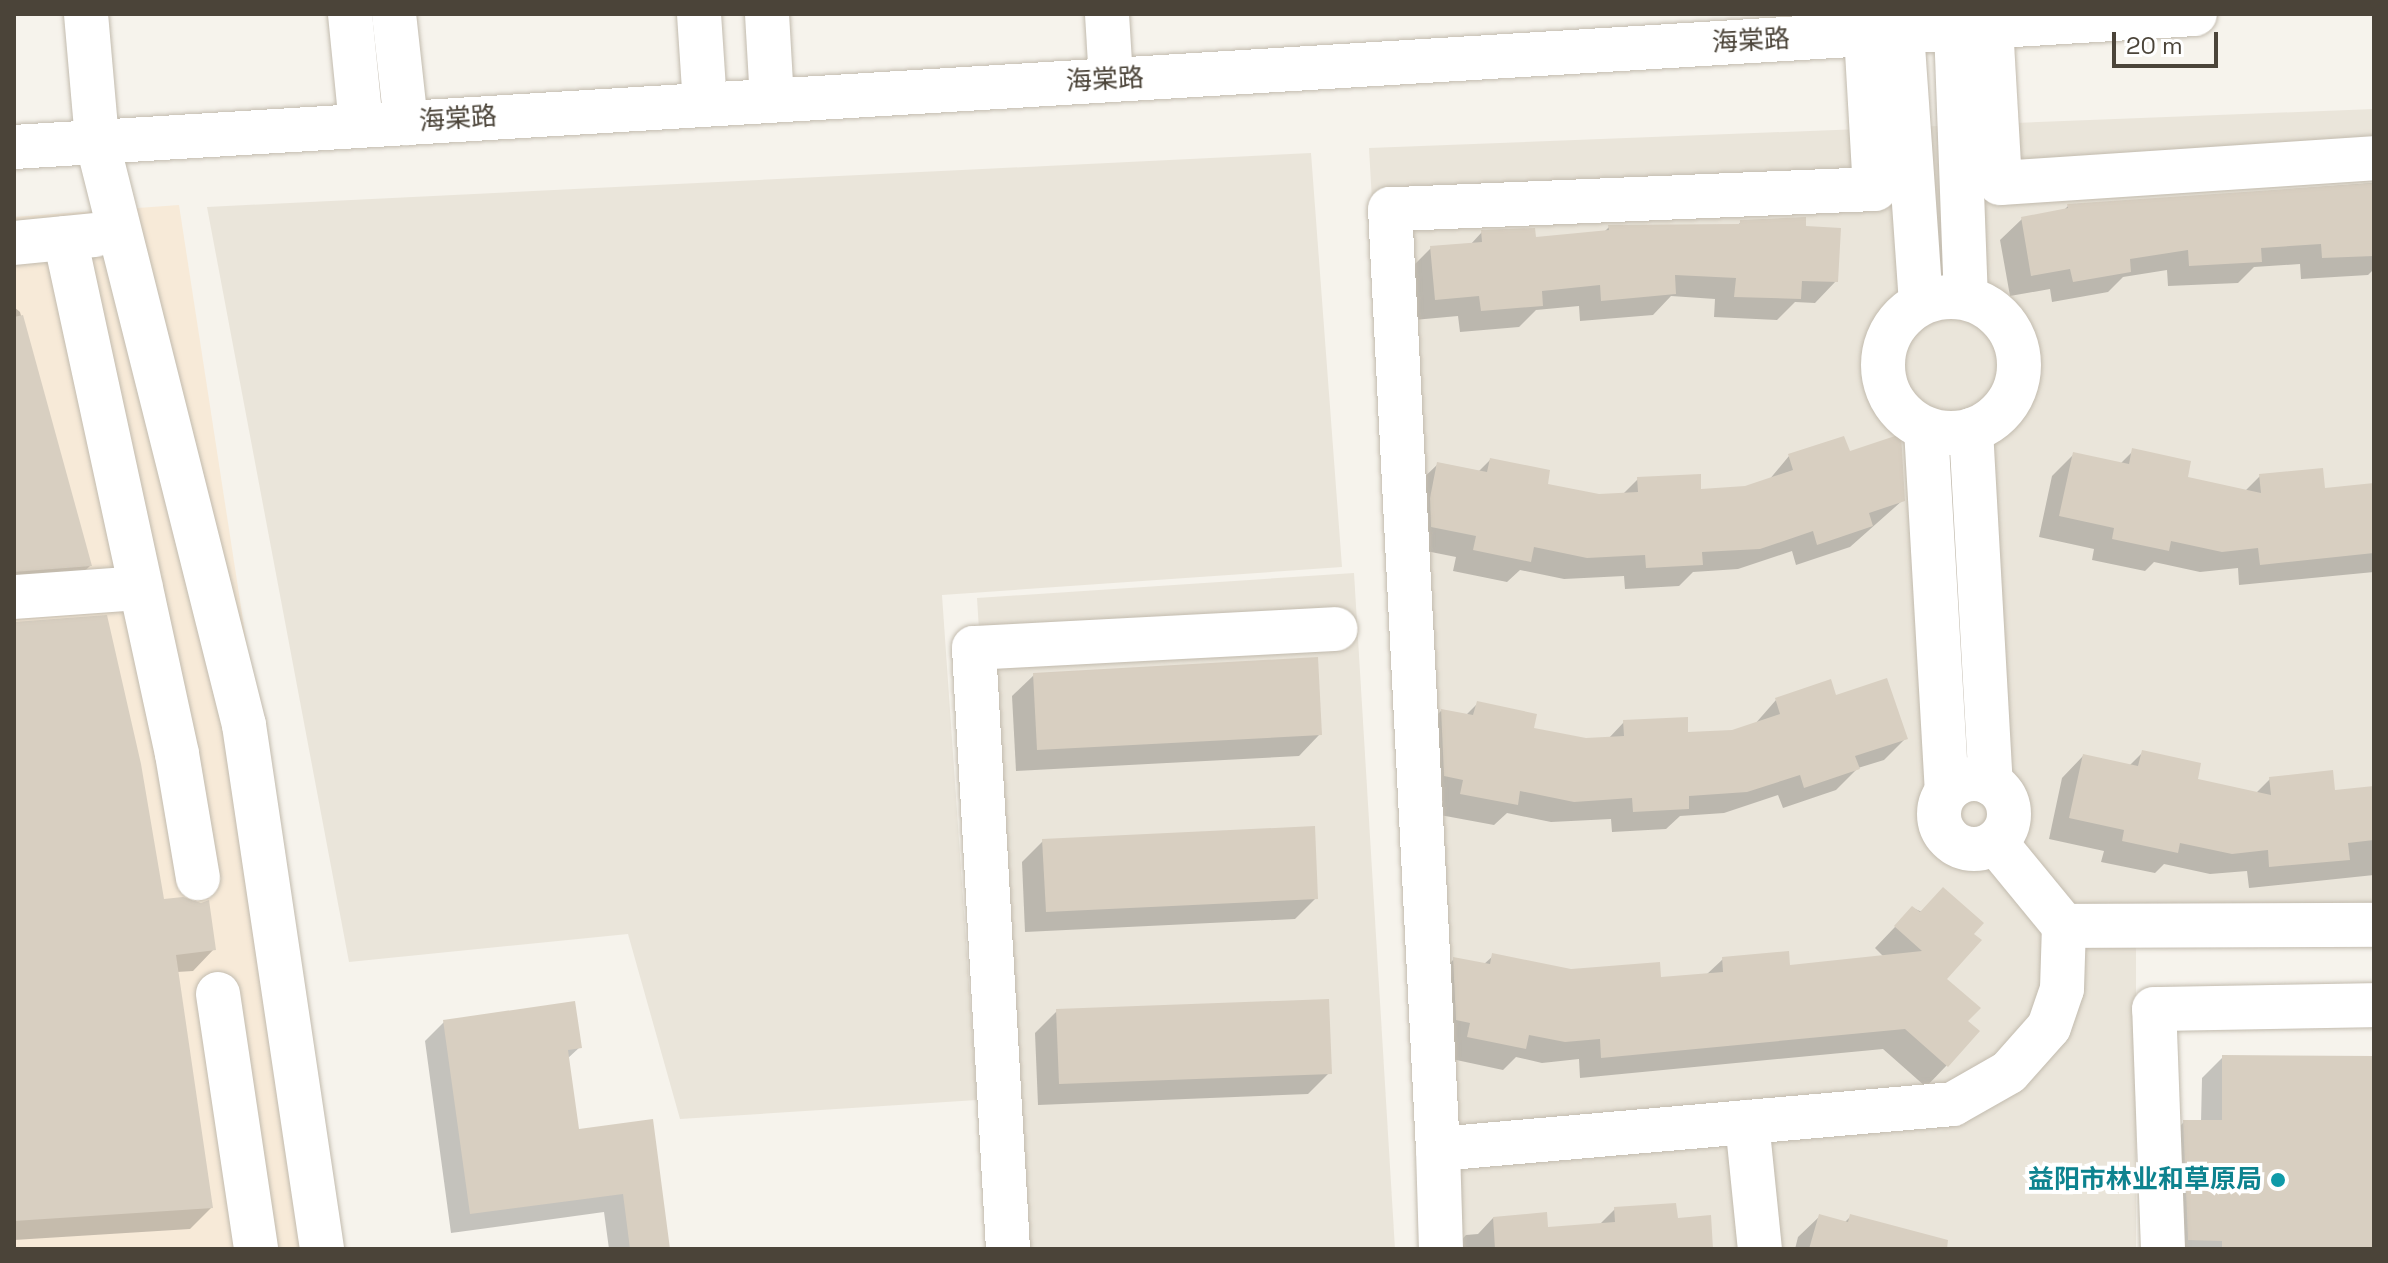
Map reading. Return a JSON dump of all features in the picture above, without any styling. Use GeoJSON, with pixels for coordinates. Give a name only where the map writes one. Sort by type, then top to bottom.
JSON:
{"type":"FeatureCollection","features":[{"type":"Feature","properties":{"kind":"street"},"geometry":{"type":"LineString","coordinates":[[86,14],[97,141],[244,725],[322,1249]]}},
{"type":"Feature","properties":{"kind":"street"},"geometry":{"type":"LineString","coordinates":[[350,14],[361,125]]}},
{"type":"Feature","properties":{"kind":"street"},"geometry":{"type":"LineString","coordinates":[[394,14],[406,123]]}},
{"type":"Feature","properties":{"kind":"street"},"geometry":{"type":"LineString","coordinates":[[699,14],[705,104]]}},
{"type":"Feature","properties":{"kind":"street"},"geometry":{"type":"LineString","coordinates":[[767,14],[772,100]]}},
{"type":"Feature","properties":{"kind":"street"},"geometry":{"type":"LineString","coordinates":[[1107,14],[1111,80]]}},
{"type":"Feature","properties":{"kind":"street","name":"海棠路"},"geometry":{"type":"LineString","coordinates":[[14,147],[1111,80],[1601,32],[1884,33],[2195,14]]}},
{"type":"Feature","properties":{"kind":"street"},"geometry":{"type":"LineString","coordinates":[[1966,297],[1981,184],[1973,27]]}},
{"type":"Feature","properties":{"kind":"street"},"geometry":{"type":"LineString","coordinates":[[1884,33],[1894,188],[1921,302]]}},
{"type":"Feature","properties":{"kind":"street"},"geometry":{"type":"LineString","coordinates":[[1441,1249],[1390,209],[1981,184],[2374,158]]}},
{"type":"Feature","properties":{"kind":"street"},"geometry":{"type":"LineString","coordinates":[[14,243],[120,233]]}},
{"type":"Feature","properties":{"kind":"street"},"geometry":{"type":"LineString","coordinates":[[65,238],[177,754],[198,878]]}},
{"type":"Feature","properties":{"kind":"street"},"geometry":{"type":"LineString","coordinates":[[1943,296],[1966,297],[1987,306],[2004,320],[2015,339],[2020,362],[2017,384],[2008,404],[1991,420],[1971,430],[1949,433],[1926,429],[1907,417],[1892,400],[1883,379],[1882,356],[1889,334],[1902,316],[1921,302],[1943,296]]}},
{"type":"Feature","properties":{"kind":"street"},"geometry":{"type":"LineString","coordinates":[[1926,429],[1947,791],[1939,811],[1940,823],[1952,842],[1973,849],[1995,842],[2003,834],[2009,812],[2000,790],[1991,783],[1967,780],[1947,791]]}},
{"type":"Feature","properties":{"kind":"street"},"geometry":{"type":"LineString","coordinates":[[1971,430],[1991,783]]}},
{"type":"Feature","properties":{"kind":"street"},"geometry":{"type":"LineString","coordinates":[[14,597],[141,588]]}},
{"type":"Feature","properties":{"kind":"street"},"geometry":{"type":"LineString","coordinates":[[1008,1249],[974,648],[1336,629]]}},
{"type":"Feature","properties":{"kind":"street"},"geometry":{"type":"LineString","coordinates":[[1438,1149],[1953,1104],[2009,1072],[2049,1027],[2062,989],[2064,926],[1995,842]]}},
{"type":"Feature","properties":{"kind":"street"},"geometry":{"type":"LineString","coordinates":[[2064,926],[2374,925]]}},
{"type":"Feature","properties":{"kind":"street"},"geometry":{"type":"LineString","coordinates":[[218,994],[243,1248]]}},
{"type":"Feature","properties":{"kind":"street"},"geometry":{"type":"LineString","coordinates":[[2163,1249],[2154,1009],[2374,1005]]}},
{"type":"Feature","properties":{"kind":"street"},"geometry":{"type":"LineString","coordinates":[[1747,1122],[1760,1249]]}},
{"type":"Feature","properties":{"kind":"shaded area"},"geometry":{"type":"Polygon","coordinates":[[[2374,109],[2374,938],[2136,942],[2136,1249],[1431,1249],[1369,148],[2374,109]]]}},
{"type":"Feature","properties":{"kind":"shaded area"},"geometry":{"type":"Polygon","coordinates":[[[1311,153],[1342,567],[942,595],[977,1100],[680,1119],[628,934],[349,962],[207,207],[1311,153]]]}},
{"type":"Feature","properties":{"kind":"shaded area"},"geometry":{"type":"Polygon","coordinates":[[[179,205],[340,1249],[14,1249],[14,217],[179,205]]]}},
{"type":"Feature","properties":{"kind":"shaded area"},"geometry":{"type":"Polygon","coordinates":[[[1354,573],[1395,1249],[1018,1249],[977,598],[1354,573]]]}},
{"type":"Feature","properties":{"kind":"building"},"geometry":{"type":"Polygon","coordinates":[[[2374,183],[2374,256],[2322,258],[2321,244],[2261,248],[2262,262],[2189,266],[2188,250],[2130,259],[2131,272],[2073,282],[2070,269],[2031,276],[2021,217],[2068,208],[2067,204],[2374,183]]]}},
{"type":"Feature","properties":{"kind":"building"},"geometry":{"type":"Polygon","coordinates":[[[1806,217],[1806,226],[1841,228],[1838,282],[1802,281],[1801,299],[1734,297],[1736,278],[1675,275],[1676,294],[1601,301],[1600,285],[1542,291],[1543,306],[1481,311],[1479,296],[1435,300],[1430,246],[1482,242],[1481,230],[1535,228],[1536,237],[1609,230],[1608,225],[1740,224],[1740,220],[1806,217]]]}},
{"type":"Feature","properties":{"kind":"building"},"geometry":{"type":"Polygon","coordinates":[[[23,315],[92,566],[14,572],[14,317],[23,315]]]}},
{"type":"Feature","properties":{"kind":"building"},"geometry":{"type":"Polygon","coordinates":[[[1901,434],[1905,501],[1869,513],[1873,526],[1817,545],[1813,531],[1760,549],[1702,552],[1703,565],[1646,568],[1645,555],[1587,558],[1534,547],[1531,562],[1473,550],[1476,536],[1431,527],[1430,498],[1437,462],[1487,472],[1490,458],[1550,470],[1548,484],[1599,494],[1638,492],[1637,477],[1701,474],[1701,489],[1745,486],[1793,470],[1788,454],[1844,436],[1850,451],[1901,434]]]}},
{"type":"Feature","properties":{"kind":"building"},"geometry":{"type":"Polygon","coordinates":[[[2132,448],[2191,461],[2188,477],[2261,493],[2259,474],[2323,468],[2325,488],[2374,483],[2374,553],[2260,565],[2258,548],[2222,552],[2171,541],[2169,551],[2112,539],[2114,528],[2059,516],[2073,452],[2129,464],[2132,448]]]}},
{"type":"Feature","properties":{"kind":"building"},"geometry":{"type":"Polygon","coordinates":[[[107,615],[141,764],[164,899],[183,897],[201,903],[209,900],[216,950],[176,955],[213,1208],[14,1221],[14,622],[107,615]]]}},
{"type":"Feature","properties":{"kind":"building"},"geometry":{"type":"Polygon","coordinates":[[[1318,657],[1322,735],[1037,750],[1033,673],[1318,657]]]}},
{"type":"Feature","properties":{"kind":"building"},"geometry":{"type":"Polygon","coordinates":[[[1887,678],[1908,739],[1855,756],[1860,769],[1804,788],[1800,775],[1747,792],[1689,796],[1689,809],[1633,812],[1632,798],[1574,802],[1520,791],[1518,805],[1460,794],[1463,780],[1444,776],[1441,709],[1473,715],[1477,701],[1537,714],[1534,728],[1586,738],[1624,736],[1623,720],[1688,717],[1688,732],[1732,730],[1780,714],[1775,698],[1831,679],[1836,695],[1887,678]]]}},
{"type":"Feature","properties":{"kind":"building"},"geometry":{"type":"Polygon","coordinates":[[[2142,750],[2201,763],[2198,779],[2271,795],[2269,777],[2333,770],[2335,790],[2374,786],[2374,840],[2348,843],[2350,860],[2269,867],[2268,850],[2232,854],[2180,843],[2178,853],[2122,841],[2124,830],[2069,818],[2083,754],[2138,766],[2142,750]]]}},
{"type":"Feature","properties":{"kind":"building"},"geometry":{"type":"Polygon","coordinates":[[[1315,826],[1318,899],[1046,912],[1042,839],[1315,826]]]}},
{"type":"Feature","properties":{"kind":"building"},"geometry":{"type":"Polygon","coordinates":[[[1943,887],[1984,923],[1974,934],[1982,940],[1947,979],[1981,1008],[1968,1021],[1980,1031],[1948,1067],[1905,1029],[1601,1058],[1600,1039],[1565,1042],[1529,1035],[1526,1049],[1467,1037],[1470,1023],[1456,1020],[1453,957],[1490,964],[1492,953],[1571,969],[1660,962],[1661,977],[1723,972],[1722,957],[1789,951],[1790,965],[1922,951],[1894,926],[1912,906],[1920,912],[1943,887]]]}},
{"type":"Feature","properties":{"kind":"building"},"geometry":{"type":"Polygon","coordinates":[[[1329,999],[1332,1074],[1059,1084],[1056,1009],[1329,999]]]}},
{"type":"Feature","properties":{"kind":"building"},"geometry":{"type":"Polygon","coordinates":[[[575,1001],[582,1048],[568,1050],[579,1129],[653,1119],[670,1249],[630,1249],[623,1194],[470,1214],[443,1020],[575,1001]]]}},
{"type":"Feature","properties":{"kind":"building","name":"益阳市林业和草原局"},"geometry":{"type":"Polygon","coordinates":[[[2222,1055],[2374,1056],[2374,1249],[2222,1249],[2222,1241],[2188,1240],[2183,1120],[2222,1120],[2222,1055]]]}},
{"type":"Feature","properties":{"kind":"building"},"geometry":{"type":"Polygon","coordinates":[[[1676,1203],[1678,1218],[1711,1215],[1713,1249],[1495,1249],[1493,1217],[1547,1212],[1548,1227],[1615,1222],[1614,1207],[1676,1203]]]}},
{"type":"Feature","properties":{"kind":"building"},"geometry":{"type":"Polygon","coordinates":[[[1819,1214],[1848,1222],[1850,1214],[1948,1240],[1947,1249],[1809,1249],[1819,1214]]]}},
{"type":"Feature","properties":{"kind":"place","name":"益阳市林业和草原局"},"geometry":{"type":"Point","coordinates":[2278,1180]}}]}
